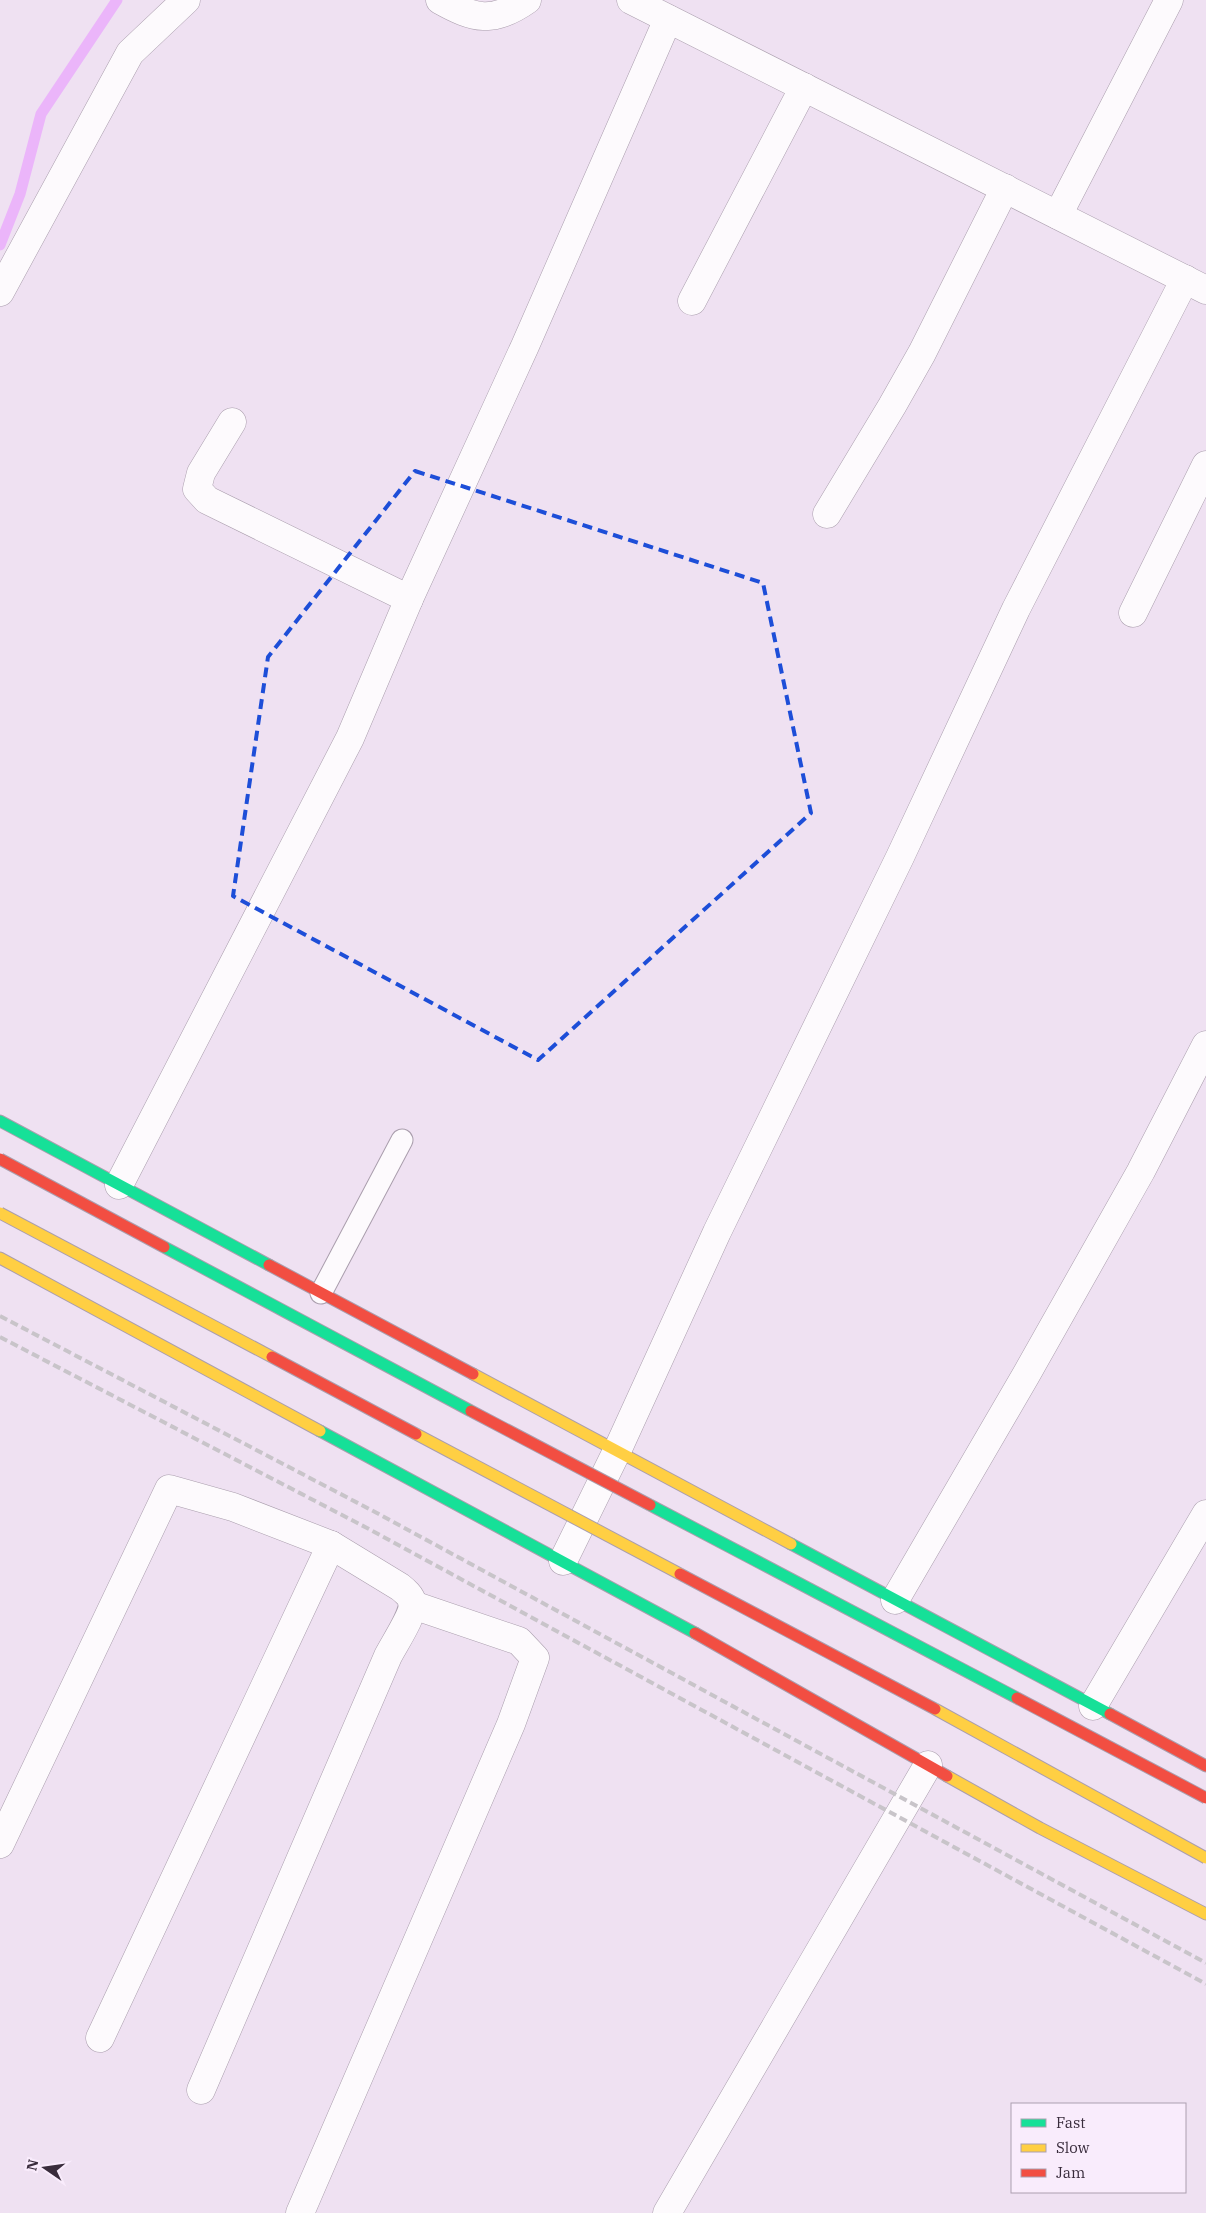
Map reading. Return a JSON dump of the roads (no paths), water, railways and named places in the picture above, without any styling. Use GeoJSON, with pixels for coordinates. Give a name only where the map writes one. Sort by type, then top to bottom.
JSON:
{"type":"FeatureCollection","features":[{"type":"Feature","properties":{"kind":"main road"},"geometry":{"type":"LineString","coordinates":[[0,1121],[1206,1766]]}},
{"type":"Feature","properties":{"kind":"main road"},"geometry":{"type":"LineString","coordinates":[[0,1159],[1206,1798]]}},
{"type":"Feature","properties":{"kind":"main road"},"geometry":{"type":"LineString","coordinates":[[0,1213],[956,1720],[1050,1774],[1206,1858]]}},
{"type":"Feature","properties":{"kind":"main road"},"geometry":{"type":"LineString","coordinates":[[0,1258],[563,1561],[1040,1828],[1206,1914]]}},
{"type":"Feature","properties":{"kind":"street"},"geometry":{"type":"LineString","coordinates":[[440,0],[466,13],[478,17],[487,17],[517,7],[527,0]]}},
{"type":"Feature","properties":{"kind":"street"},"geometry":{"type":"LineString","coordinates":[[563,1561],[617,1451],[717,1232],[900,857],[1016,609],[1195,285],[631,0]]}},
{"type":"Feature","properties":{"kind":"street"},"geometry":{"type":"LineString","coordinates":[[1058,215],[1169,0]]}},
{"type":"Feature","properties":{"kind":"street"},"geometry":{"type":"LineString","coordinates":[[0,292],[130,53],[183,1]]}},
{"type":"Feature","properties":{"kind":"street"},"geometry":{"type":"LineString","coordinates":[[119,1185],[350,738],[409,599],[525,346],[668,19]]}},
{"type":"Feature","properties":{"kind":"street"},"geometry":{"type":"LineString","coordinates":[[692,301],[804,87]]}},
{"type":"Feature","properties":{"kind":"street"},"geometry":{"type":"LineString","coordinates":[[827,514],[922,352],[1004,188]]}},
{"type":"Feature","properties":{"kind":"street"},"geometry":{"type":"LineString","coordinates":[[232,422],[201,472],[197,489],[200,494],[207,500],[409,599]]}},
{"type":"Feature","properties":{"kind":"street"},"geometry":{"type":"LineString","coordinates":[[1133,613],[1206,465]]}},
{"type":"Feature","properties":{"kind":"street"},"geometry":{"type":"LineString","coordinates":[[895,1600],[1026,1375],[1136,1179],[1206,1045]]}},
{"type":"Feature","properties":{"kind":"street"},"geometry":{"type":"LineString","coordinates":[[0,1844],[170,1490],[233,1507],[331,1545],[400,1587],[409,1595],[413,1604],[410,1617],[393,1646],[201,2090]]}},
{"type":"Feature","properties":{"kind":"street"},"geometry":{"type":"LineString","coordinates":[[1093,1706],[1206,1514]]}},
{"type":"Feature","properties":{"kind":"street"},"geometry":{"type":"LineString","coordinates":[[100,2038],[331,1545]]}},
{"type":"Feature","properties":{"kind":"street"},"geometry":{"type":"LineString","coordinates":[[300,2213],[512,1724],[535,1658],[519,1641],[413,1604]]}},
{"type":"Feature","properties":{"kind":"street"},"geometry":{"type":"LineString","coordinates":[[667,2213],[928,1765]]}},
{"type":"Feature","properties":{"kind":"lane"},"geometry":{"type":"LineString","coordinates":[[321,1293],[402,1140]]}},
{"type":"Feature","properties":{"kind":"waterway"},"geometry":{"type":"LineString","coordinates":[[0,245],[20,194],[41,114],[117,0]]}},
{"type":"Feature","properties":{"kind":"railway"},"geometry":{"type":"LineString","coordinates":[[0,1316],[375,1512],[1206,1963]]}},
{"type":"Feature","properties":{"kind":"railway"},"geometry":{"type":"LineString","coordinates":[[0,1337],[367,1528],[1206,1984]]}}]}
